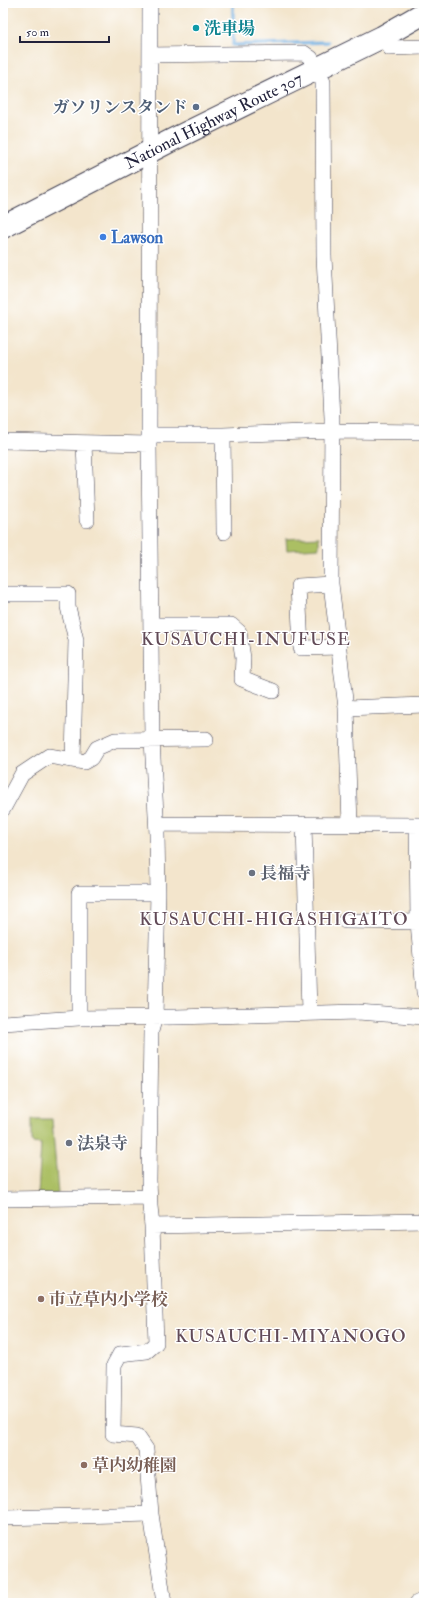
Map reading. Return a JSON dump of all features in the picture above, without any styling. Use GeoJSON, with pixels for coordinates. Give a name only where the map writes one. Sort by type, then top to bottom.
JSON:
{"type":"FeatureCollection","features":[{"type":"Feature","properties":{"kind":"highway","name":"National Highway Route 307"},"geometry":{"type":"LineString","coordinates":[[3,227],[149,151],[382,37],[424,13]]}},
{"type":"Feature","properties":{"kind":"street"},"geometry":{"type":"LineString","coordinates":[[150,3],[149,440],[152,740],[157,824],[158,893],[155,1017],[151,1031],[149,1197],[152,1226],[156,1343],[147,1350],[120,1354],[114,1365],[113,1434],[137,1436],[146,1449],[150,1514],[164,1603]]}},
{"type":"Feature","properties":{"kind":"street"},"geometry":{"type":"LineString","coordinates":[[382,37],[390,48],[424,47]]}},
{"type":"Feature","properties":{"kind":"street"},"geometry":{"type":"LineString","coordinates":[[150,54],[304,53],[311,58],[323,82],[324,256],[332,418],[331,584],[346,708],[350,824]]}},
{"type":"Feature","properties":{"kind":"street"},"geometry":{"type":"LineString","coordinates":[[3,441],[84,443],[223,435],[332,431],[424,432]]}},
{"type":"Feature","properties":{"kind":"street"},"geometry":{"type":"LineString","coordinates":[[223,435],[224,532]]}},
{"type":"Feature","properties":{"kind":"street"},"geometry":{"type":"LineString","coordinates":[[84,443],[87,520]]}},
{"type":"Feature","properties":{"kind":"street"},"geometry":{"type":"LineString","coordinates":[[331,584],[298,586],[301,648],[339,647]]}},
{"type":"Feature","properties":{"kind":"street"},"geometry":{"type":"LineString","coordinates":[[3,594],[68,594],[68,607],[76,640],[73,760]]}},
{"type":"Feature","properties":{"kind":"street"},"geometry":{"type":"LineString","coordinates":[[151,624],[231,624],[239,632],[243,658],[242,679],[273,690]]}},
{"type":"Feature","properties":{"kind":"street"},"geometry":{"type":"LineString","coordinates":[[346,708],[424,705]]}},
{"type":"Feature","properties":{"kind":"street"},"geometry":{"type":"LineString","coordinates":[[3,809],[22,774],[48,756],[84,762],[91,758],[97,748],[115,740],[206,739]]}},
{"type":"Feature","properties":{"kind":"street"},"geometry":{"type":"LineString","coordinates":[[157,824],[421,825],[418,922],[424,992]]}},
{"type":"Feature","properties":{"kind":"street"},"geometry":{"type":"LineString","coordinates":[[304,824],[309,1013]]}},
{"type":"Feature","properties":{"kind":"street"},"geometry":{"type":"LineString","coordinates":[[79,1018],[79,893],[158,893]]}},
{"type":"Feature","properties":{"kind":"street"},"geometry":{"type":"LineString","coordinates":[[345,921],[418,922]]}},
{"type":"Feature","properties":{"kind":"street"},"geometry":{"type":"LineString","coordinates":[[3,1023],[79,1018],[358,1012],[424,1017]]}},
{"type":"Feature","properties":{"kind":"street"},"geometry":{"type":"LineString","coordinates":[[3,1198],[149,1197]]}},
{"type":"Feature","properties":{"kind":"street"},"geometry":{"type":"LineString","coordinates":[[152,1226],[424,1221]]}},
{"type":"Feature","properties":{"kind":"street"},"geometry":{"type":"LineString","coordinates":[[3,1518],[150,1514]]}},
{"type":"Feature","properties":{"kind":"street"},"geometry":{"type":"LineString","coordinates":[[417,1603],[424,1600]]}},
{"type":"Feature","properties":{"kind":"green space"},"geometry":{"type":"Polygon","coordinates":[[[319,537],[319,548],[287,550],[286,539],[319,537]]]}},
{"type":"Feature","properties":{"kind":"green space"},"geometry":{"type":"Polygon","coordinates":[[[32,1119],[52,1119],[58,1194],[38,1195],[41,1144],[32,1143],[32,1119]]]}},
{"type":"Feature","properties":{"kind":"waterway"},"geometry":{"type":"LineString","coordinates":[[233,3],[233,45],[328,42]]}},
{"type":"Feature","properties":{"kind":"place","name":"洗車場"},"geometry":{"type":"Point","coordinates":[196,28]}},
{"type":"Feature","properties":{"kind":"place","name":"ガソリンスタンド"},"geometry":{"type":"Point","coordinates":[196,107]}},
{"type":"Feature","properties":{"kind":"place","name":"Lawson"},"geometry":{"type":"Point","coordinates":[103,237]}},
{"type":"Feature","properties":{"kind":"place","name":"長福寺"},"geometry":{"type":"Point","coordinates":[252,873]}},
{"type":"Feature","properties":{"kind":"place","name":"法泉寺"},"geometry":{"type":"Point","coordinates":[69,1143]}},
{"type":"Feature","properties":{"kind":"place","name":"市立草内小学校"},"geometry":{"type":"Point","coordinates":[41,1299]}},
{"type":"Feature","properties":{"kind":"place","name":"草内幼稚園"},"geometry":{"type":"Point","coordinates":[84,1465]}},
{"type":"Feature","properties":{"kind":"district","name":"KUSAUCHI-INUFUSE"},"geometry":{"type":"Point","coordinates":[246,639]}},
{"type":"Feature","properties":{"kind":"district","name":"KUSAUCHI-HIGASHIGAITO"},"geometry":{"type":"Point","coordinates":[274,919]}},
{"type":"Feature","properties":{"kind":"district","name":"KUSAUCHI-MIYANOGO"},"geometry":{"type":"Point","coordinates":[291,1336]}}]}
